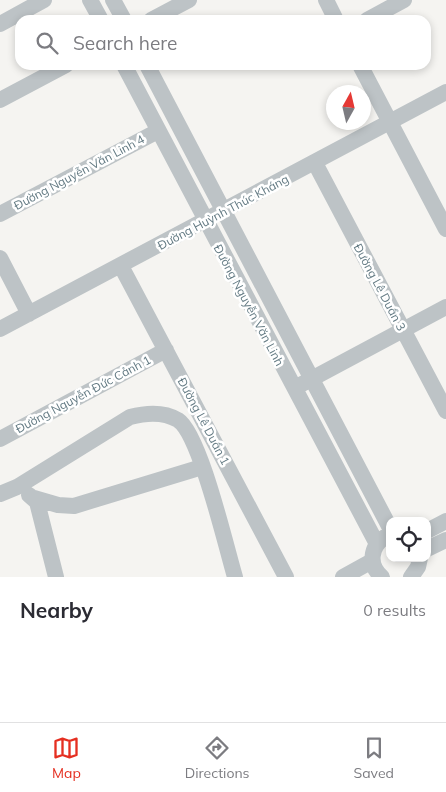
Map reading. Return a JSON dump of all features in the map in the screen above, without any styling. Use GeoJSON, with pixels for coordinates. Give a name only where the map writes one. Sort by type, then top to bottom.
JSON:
{"type":"FeatureCollection","features":[{"type":"Feature","properties":{"kind":"street"},"geometry":{"type":"LineString","coordinates":[[16,15],[44,0]]}},
{"type":"Feature","properties":{"kind":"street"},"geometry":{"type":"LineString","coordinates":[[90,0],[98,15]]}},
{"type":"Feature","properties":{"kind":"street"},"geometry":{"type":"LineString","coordinates":[[113,0],[121,15]]}},
{"type":"Feature","properties":{"kind":"street"},"geometry":{"type":"LineString","coordinates":[[160,15],[189,0]]}},
{"type":"Feature","properties":{"kind":"street"},"geometry":{"type":"LineString","coordinates":[[326,0],[334,15]]}},
{"type":"Feature","properties":{"kind":"street"},"geometry":{"type":"LineString","coordinates":[[376,15],[404,0]]}},
{"type":"Feature","properties":{"kind":"street"},"geometry":{"type":"LineString","coordinates":[[0,24],[15,16]]}},
{"type":"Feature","properties":{"kind":"street"},"geometry":{"type":"LineString","coordinates":[[0,100],[57,70]]}},
{"type":"Feature","properties":{"kind":"street","name":"Đường Nguyễn Văn Linh"},"geometry":{"type":"LineString","coordinates":[[127,70],[294,389],[383,540]]}},
{"type":"Feature","properties":{"kind":"street","name":"Đường Nguyễn Văn Linh"},"geometry":{"type":"LineString","coordinates":[[150,70],[386,520]]}},
{"type":"Feature","properties":{"kind":"street"},"geometry":{"type":"LineString","coordinates":[[363,70],[446,229]]}},
{"type":"Feature","properties":{"kind":"street","name":"Đường Huỳnh Thúc Kháng"},"geometry":{"type":"LineString","coordinates":[[0,329],[205,222],[446,92]]}},
{"type":"Feature","properties":{"kind":"street","name":"Đường Nguyễn Văn Linh 4"},"geometry":{"type":"LineString","coordinates":[[0,214],[158,131]]}},
{"type":"Feature","properties":{"kind":"street","name":"Đường Lê Duẩn 3"},"geometry":{"type":"LineString","coordinates":[[315,163],[446,411]]}},
{"type":"Feature","properties":{"kind":"street"},"geometry":{"type":"LineString","coordinates":[[0,258],[29,314]]}},
{"type":"Feature","properties":{"kind":"street","name":"Đường Lê Duẩn 1"},"geometry":{"type":"LineString","coordinates":[[121,266],[286,577]]}},
{"type":"Feature","properties":{"kind":"street"},"geometry":{"type":"LineString","coordinates":[[294,389],[446,307]]}},
{"type":"Feature","properties":{"kind":"street","name":"Đường Nguyễn Đức Cảnh 1"},"geometry":{"type":"LineString","coordinates":[[0,439],[166,350]]}},
{"type":"Feature","properties":{"kind":"street"},"geometry":{"type":"LineString","coordinates":[[0,494],[17,487],[130,417],[142,414],[167,416],[178,420],[185,426],[197,450],[235,577]]}},
{"type":"Feature","properties":{"kind":"street"},"geometry":{"type":"LineString","coordinates":[[17,487],[34,498],[58,505],[74,506],[202,467]]}},
{"type":"Feature","properties":{"kind":"street"},"geometry":{"type":"LineString","coordinates":[[34,498],[39,510],[56,577]]}},
{"type":"Feature","properties":{"kind":"street"},"geometry":{"type":"LineString","coordinates":[[431,530],[446,521]]}},
{"type":"Feature","properties":{"kind":"street"},"geometry":{"type":"LineString","coordinates":[[343,577],[377,572],[383,540]]}},
{"type":"Feature","properties":{"kind":"street"},"geometry":{"type":"LineString","coordinates":[[431,548],[446,540]]}}]}
